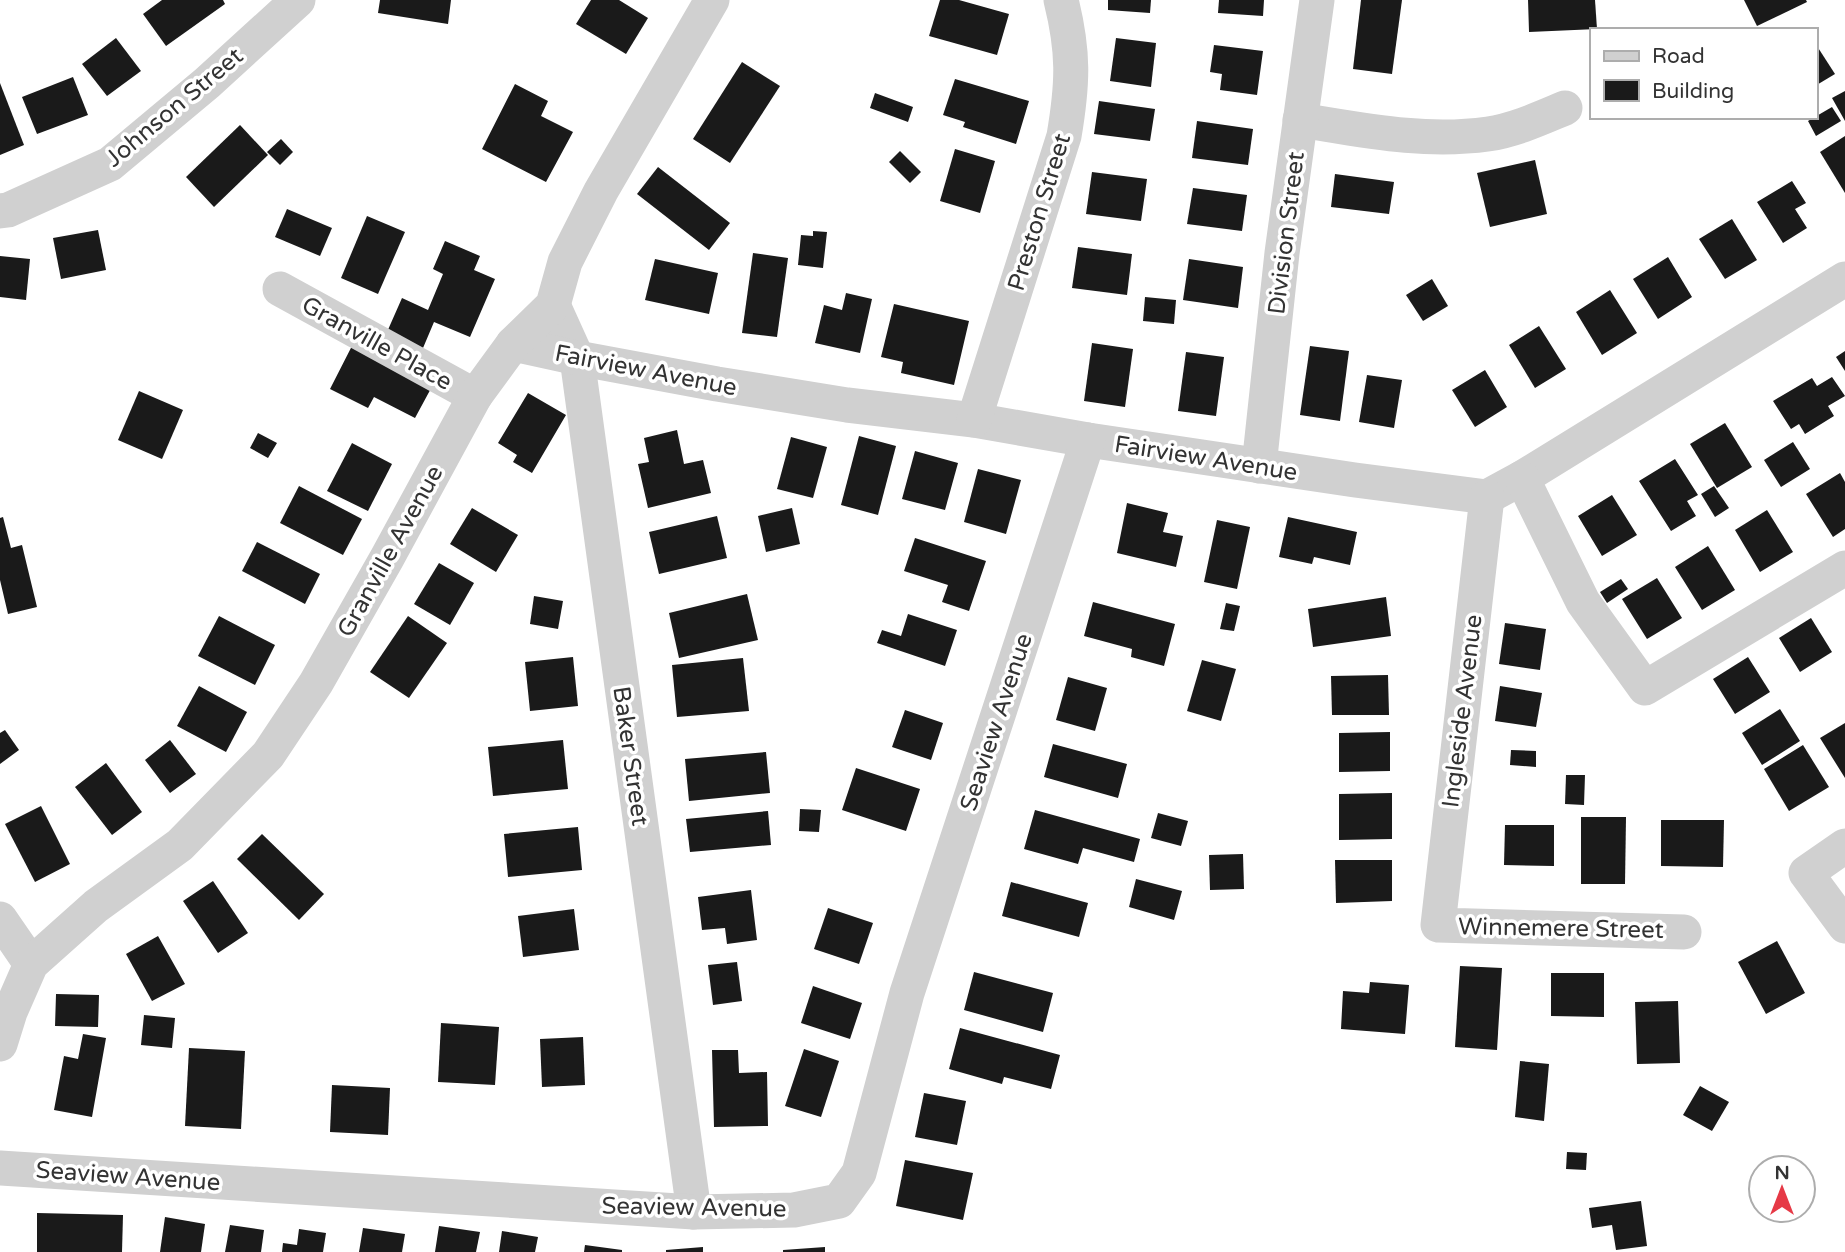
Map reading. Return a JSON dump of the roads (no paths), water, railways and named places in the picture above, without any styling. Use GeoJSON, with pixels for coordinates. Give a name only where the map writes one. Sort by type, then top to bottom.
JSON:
{"type":"FeatureCollection","features":[{"type":"Feature","properties":{"kind":"street","name":"Johnson Street"},"geometry":{"type":"LineString","coordinates":[[0,211],[8,210],[110,164],[207,83],[298,0]]}},
{"type":"Feature","properties":{"kind":"street"},"geometry":{"type":"LineString","coordinates":[[553,305],[565,262],[601,191],[712,0]]}},
{"type":"Feature","properties":{"kind":"street","name":"Preston Street"},"geometry":{"type":"LineString","coordinates":[[974,420],[1064,135],[1072,64],[1061,0]]}},
{"type":"Feature","properties":{"kind":"street","name":"Division Street"},"geometry":{"type":"LineString","coordinates":[[1259,466],[1282,253],[1317,0]]}},
{"type":"Feature","properties":{"kind":"street"},"geometry":{"type":"LineString","coordinates":[[1300,120],[1400,136],[1490,134],[1565,108]]}},
{"type":"Feature","properties":{"kind":"street"},"geometry":{"type":"LineString","coordinates":[[1487,497],[1845,279]]}},
{"type":"Feature","properties":{"kind":"street","name":"Granville Place"},"geometry":{"type":"LineString","coordinates":[[280,289],[475,396]]}},
{"type":"Feature","properties":{"kind":"street","name":"Granville Avenue"},"geometry":{"type":"LineString","coordinates":[[0,1044],[10,1012],[31,964],[96,906],[180,845],[268,755],[316,683],[475,396],[513,344],[553,305]]}},
{"type":"Feature","properties":{"kind":"street","name":"Baker Street"},"geometry":{"type":"LineString","coordinates":[[553,305],[577,358],[694,1212]]}},
{"type":"Feature","properties":{"kind":"street","name":"Fairview Avenue"},"geometry":{"type":"LineString","coordinates":[[513,344],[717,384],[847,405],[974,420],[1259,466],[1487,497]]}},
{"type":"Feature","properties":{"kind":"street","name":"Seaview Avenue"},"geometry":{"type":"LineString","coordinates":[[0,1168],[694,1212],[794,1210],[839,1201],[859,1173],[907,993],[1088,440]]}},
{"type":"Feature","properties":{"kind":"street"},"geometry":{"type":"LineString","coordinates":[[1522,478],[1583,602],[1645,688],[1845,568]]}},
{"type":"Feature","properties":{"kind":"street","name":"Ingleside Avenue"},"geometry":{"type":"LineString","coordinates":[[1438,925],[1487,497]]}},
{"type":"Feature","properties":{"kind":"street"},"geometry":{"type":"LineString","coordinates":[[1845,845],[1806,873],[1845,926]]}},
{"type":"Feature","properties":{"kind":"street"},"geometry":{"type":"LineString","coordinates":[[0,919],[31,964]]}},
{"type":"Feature","properties":{"kind":"street","name":"Winnemere Street"},"geometry":{"type":"LineString","coordinates":[[1438,925],[1684,932]]}}]}
